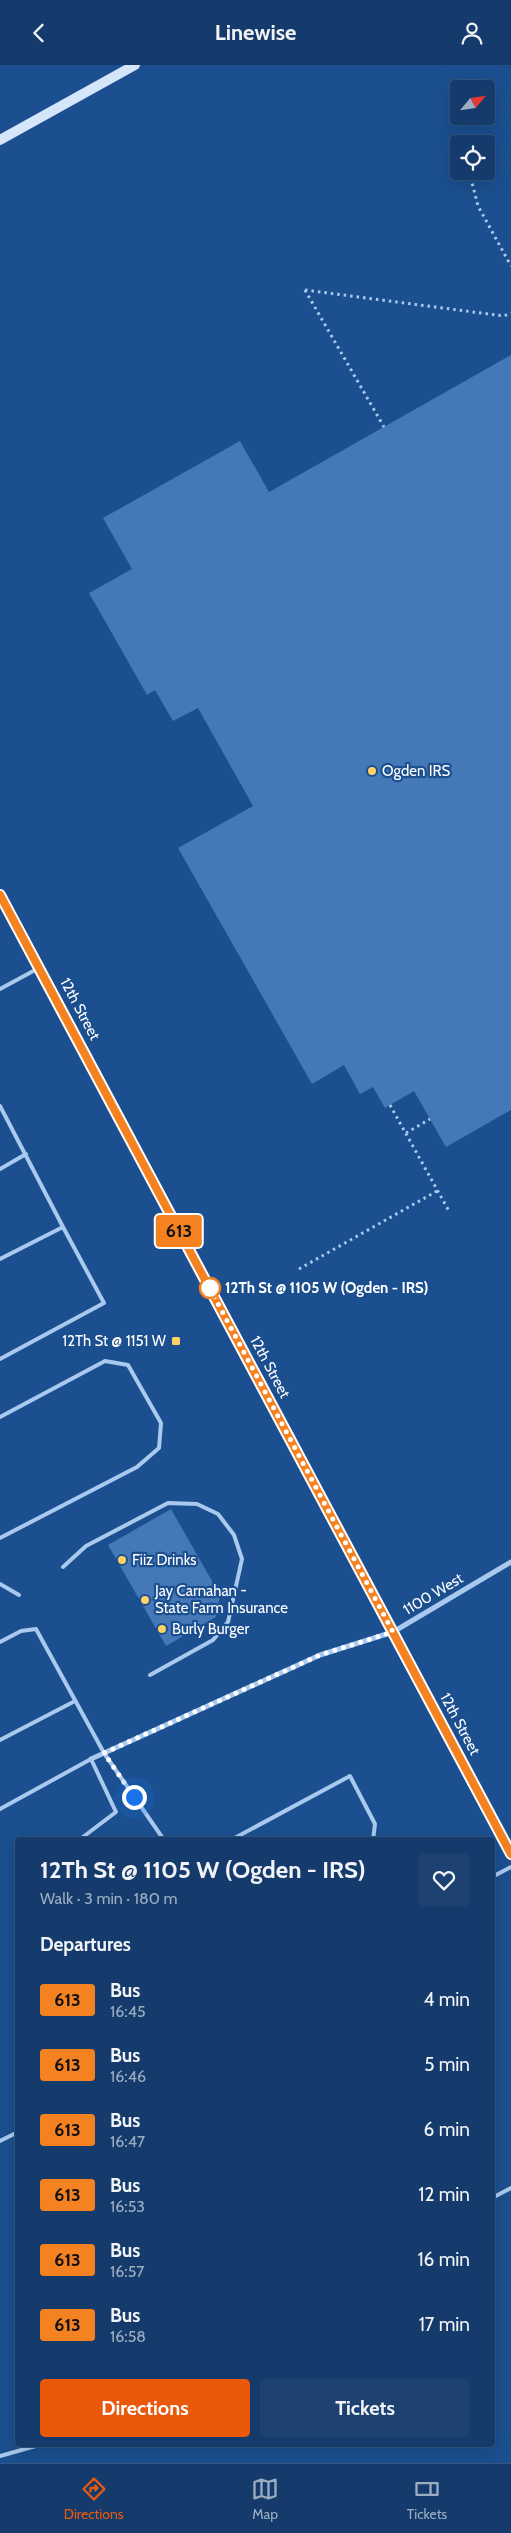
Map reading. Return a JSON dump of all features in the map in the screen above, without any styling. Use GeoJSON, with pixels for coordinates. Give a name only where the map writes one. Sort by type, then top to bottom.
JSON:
{"type":"FeatureCollection","features":[{"type":"Feature","properties":{"kind":"main road","name":"12th Street"},"geometry":{"type":"LineString","coordinates":[[0,895],[511,1854]]}},
{"type":"Feature","properties":{"kind":"street"},"geometry":{"type":"LineString","coordinates":[[0,140],[135,65]]}},
{"type":"Feature","properties":{"kind":"street","name":"1100 West"},"geometry":{"type":"LineString","coordinates":[[91,1759],[320,1655],[393,1632],[511,1562]]}},
{"type":"Feature","properties":{"kind":"lane"},"geometry":{"type":"LineString","coordinates":[[0,989],[39,967]]}},
{"type":"Feature","properties":{"kind":"lane"},"geometry":{"type":"LineString","coordinates":[[0,1106],[104,1303],[0,1359]]}},
{"type":"Feature","properties":{"kind":"lane"},"geometry":{"type":"LineString","coordinates":[[0,1169],[26,1154]]}},
{"type":"Feature","properties":{"kind":"lane"},"geometry":{"type":"LineString","coordinates":[[0,1259],[63,1227]]}},
{"type":"Feature","properties":{"kind":"lane"},"geometry":{"type":"LineString","coordinates":[[0,1417],[105,1361],[128,1365],[161,1423],[159,1448],[136,1467],[0,1537]]}},
{"type":"Feature","properties":{"kind":"lane"},"geometry":{"type":"LineString","coordinates":[[63,1567],[86,1546],[168,1503],[197,1504],[218,1514],[234,1535],[242,1559],[228,1622],[213,1639],[150,1675]]}},
{"type":"Feature","properties":{"kind":"lane"},"geometry":{"type":"LineString","coordinates":[[0,1584],[18,1595]]}},
{"type":"Feature","properties":{"kind":"lane"},"geometry":{"type":"LineString","coordinates":[[0,1642],[21,1631],[36,1629],[104,1753],[162,1837]]}},
{"type":"Feature","properties":{"kind":"lane"},"geometry":{"type":"LineString","coordinates":[[0,1740],[75,1701]]}},
{"type":"Feature","properties":{"kind":"lane"},"geometry":{"type":"LineString","coordinates":[[0,1809],[91,1759],[116,1812],[84,1837]]}},
{"type":"Feature","properties":{"kind":"lane"},"geometry":{"type":"LineString","coordinates":[[237,1837],[350,1776],[375,1824],[373,1837]]}},
{"type":"Feature","properties":{"kind":"lane"},"geometry":{"type":"LineString","coordinates":[[495,1875],[511,1867]]}},
{"type":"Feature","properties":{"kind":"lane"},"geometry":{"type":"LineString","coordinates":[[0,2141],[15,2134]]}},
{"type":"Feature","properties":{"kind":"lane"},"geometry":{"type":"LineString","coordinates":[[495,2196],[511,2188]]}},
{"type":"Feature","properties":{"kind":"lane"},"geometry":{"type":"LineString","coordinates":[[0,2456],[32,2447]]}},
{"type":"Feature","properties":{"kind":"path"},"geometry":{"type":"LineString","coordinates":[[471,180],[478,206],[511,266]]}},
{"type":"Feature","properties":{"kind":"path"},"geometry":{"type":"LineString","coordinates":[[384,427],[305,290],[504,317],[511,313]]}},
{"type":"Feature","properties":{"kind":"path"},"geometry":{"type":"LineString","coordinates":[[390,1105],[450,1213]]}},
{"type":"Feature","properties":{"kind":"path"},"geometry":{"type":"LineString","coordinates":[[406,1133],[430,1119]]}},
{"type":"Feature","properties":{"kind":"path"},"geometry":{"type":"LineString","coordinates":[[299,1269],[437,1191]]}},
{"type":"Feature","properties":{"kind":"building","name":"Ogden IRS"},"geometry":{"type":"Polygon","coordinates":[[[511,355],[511,1110],[446,1147],[414,1091],[385,1108],[373,1087],[360,1094],[344,1065],[312,1084],[178,848],[253,806],[198,708],[173,721],[155,690],[147,695],[89,593],[132,569],[103,518],[240,441],[269,492],[511,355]]]}},
{"type":"Feature","properties":{"kind":"building"},"geometry":{"type":"Polygon","coordinates":[[[171,1509],[220,1595],[216,1617],[166,1646],[108,1545],[171,1509]]]}},
{"type":"Feature","properties":{"kind":"bus line","name":"613"},"geometry":{"type":"LineString","coordinates":[[0,895],[511,1854]]}},
{"type":"Feature","properties":{"kind":"place","name":"Ogden IRS"},"geometry":{"type":"Point","coordinates":[372,771]}},
{"type":"Feature","properties":{"kind":"place","name":"12Th St @ 1105 W (Ogden - IRS)"},"geometry":{"type":"Point","coordinates":[210,1288]}},
{"type":"Feature","properties":{"kind":"place","name":"12Th St @ 1151 W"},"geometry":{"type":"Point","coordinates":[176,1341]}},
{"type":"Feature","properties":{"kind":"place","name":"Fiiz Drinks"},"geometry":{"type":"Point","coordinates":[122,1560]}},
{"type":"Feature","properties":{"kind":"place","name":"Jay Carnahan - State Farm Insurance"},"geometry":{"type":"Point","coordinates":[145,1600]}},
{"type":"Feature","properties":{"kind":"place","name":"Burly Burger"},"geometry":{"type":"Point","coordinates":[162,1629]}},
{"type":"Feature","properties":{"kind":"route"},"geometry":{"type":"LineString","coordinates":[[134,1797],[104,1753],[320,1655],[393,1632],[207,1283],[210,1288]]}}]}
